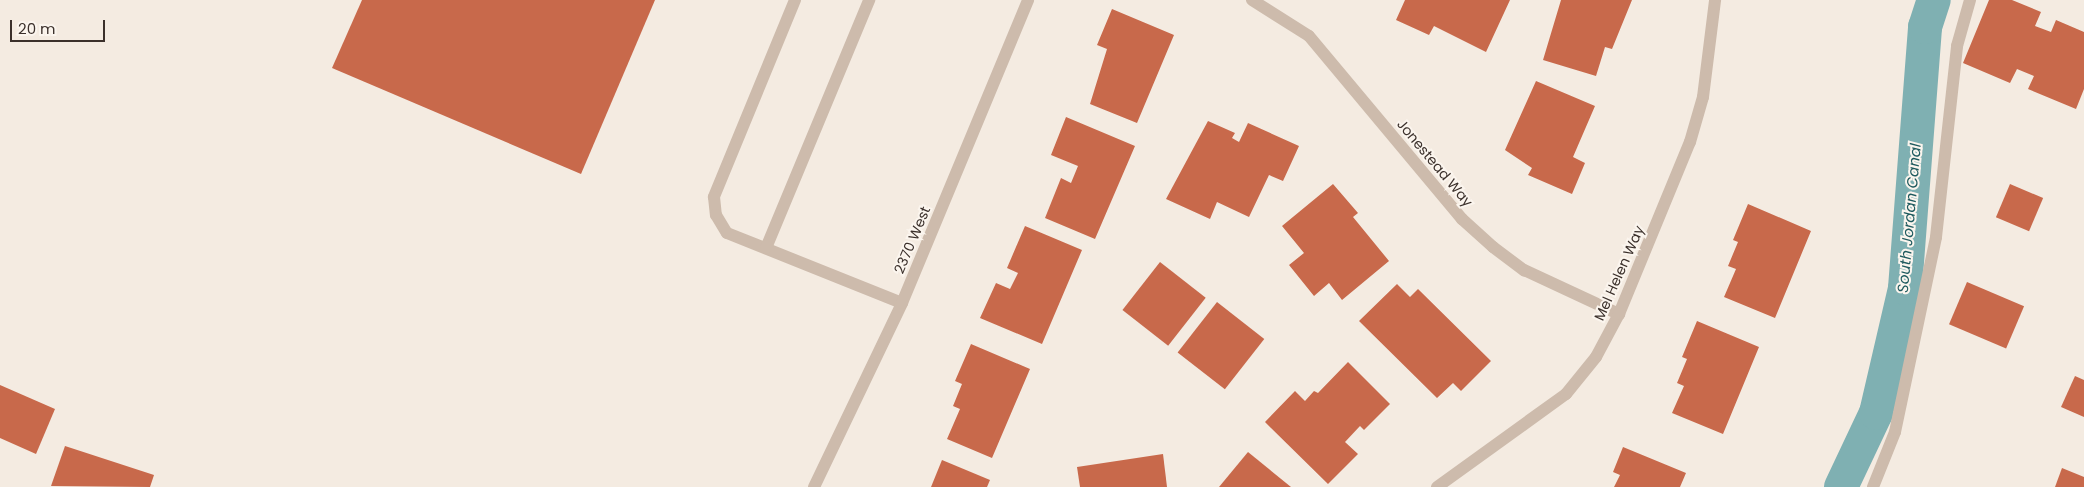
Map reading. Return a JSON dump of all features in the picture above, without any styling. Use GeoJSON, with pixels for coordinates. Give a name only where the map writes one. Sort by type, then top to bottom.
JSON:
{"type":"FeatureCollection","features":[{"type":"Feature","properties":{"kind":"street"},"geometry":{"type":"LineString","coordinates":[[795,0],[714,197],[716,215],[727,233],[902,303]]}},
{"type":"Feature","properties":{"kind":"street"},"geometry":{"type":"LineString","coordinates":[[766,248],[869,0]]}},
{"type":"Feature","properties":{"kind":"street","name":"2370 West"},"geometry":{"type":"LineString","coordinates":[[814,487],[902,303],[1028,0]]}},
{"type":"Feature","properties":{"kind":"street","name":"Jonestead Way"},"geometry":{"type":"LineString","coordinates":[[1252,0],[1309,36],[1462,219],[1493,247],[1524,270],[1619,314]]}},
{"type":"Feature","properties":{"kind":"street","name":"Mel Helen Way"},"geometry":{"type":"LineString","coordinates":[[1437,487],[1566,394],[1596,357],[1619,314],[1690,142],[1703,97],[1715,0]]}},
{"type":"Feature","properties":{"kind":"street"},"geometry":{"type":"LineString","coordinates":[[1873,487],[1895,432],[1936,237],[1957,46],[1970,0]]}},
{"type":"Feature","properties":{"kind":"building"},"geometry":{"type":"Polygon","coordinates":[[[362,0],[655,0],[581,174],[332,68],[362,0]]]}},
{"type":"Feature","properties":{"kind":"building"},"geometry":{"type":"Polygon","coordinates":[[[1405,0],[1510,0],[1486,52],[1434,26],[1429,35],[1396,20],[1405,0]]]}},
{"type":"Feature","properties":{"kind":"building"},"geometry":{"type":"Polygon","coordinates":[[[1561,0],[1632,0],[1612,49],[1605,47],[1596,76],[1543,60],[1561,0]]]}},
{"type":"Feature","properties":{"kind":"building"},"geometry":{"type":"Polygon","coordinates":[[[1989,0],[2012,0],[2041,12],[2035,26],[2051,32],[2056,20],[2084,32],[2084,89],[2076,109],[2028,89],[2034,76],[2017,69],[2010,83],[1963,63],[1989,0]]]}},
{"type":"Feature","properties":{"kind":"building"},"geometry":{"type":"Polygon","coordinates":[[[1112,9],[1174,35],[1137,123],[1090,104],[1107,49],[1097,45],[1112,9]]]}},
{"type":"Feature","properties":{"kind":"building"},"geometry":{"type":"Polygon","coordinates":[[[1536,81],[1595,106],[1573,157],[1585,163],[1572,194],[1528,175],[1532,168],[1505,150],[1536,81]]]}},
{"type":"Feature","properties":{"kind":"building"},"geometry":{"type":"Polygon","coordinates":[[[1066,117],[1135,146],[1095,239],[1045,218],[1061,178],[1071,183],[1078,166],[1051,155],[1066,117]]]}},
{"type":"Feature","properties":{"kind":"building"},"geometry":{"type":"Polygon","coordinates":[[[1208,121],[1235,133],[1232,138],[1239,142],[1248,123],[1299,146],[1283,181],[1269,175],[1249,217],[1217,202],[1210,219],[1166,199],[1208,121]]]}},
{"type":"Feature","properties":{"kind":"building"},"geometry":{"type":"Polygon","coordinates":[[[1333,184],[1358,213],[1353,217],[1389,261],[1342,300],[1329,283],[1314,296],[1289,265],[1304,253],[1282,226],[1333,184]]]}},
{"type":"Feature","properties":{"kind":"building"},"geometry":{"type":"Polygon","coordinates":[[[2010,184],[2043,198],[2029,231],[1996,217],[2010,184]]]}},
{"type":"Feature","properties":{"kind":"building"},"geometry":{"type":"Polygon","coordinates":[[[1748,204],[1811,231],[1775,318],[1724,297],[1736,269],[1728,266],[1738,242],[1733,240],[1748,204]]]}},
{"type":"Feature","properties":{"kind":"building"},"geometry":{"type":"Polygon","coordinates":[[[1025,226],[1082,250],[1042,344],[980,318],[996,283],[1010,289],[1018,273],[1007,268],[1025,226]]]}},
{"type":"Feature","properties":{"kind":"building"},"geometry":{"type":"Polygon","coordinates":[[[1160,262],[1206,298],[1168,346],[1122,310],[1160,262]]]}},
{"type":"Feature","properties":{"kind":"building"},"geometry":{"type":"Polygon","coordinates":[[[1967,282],[2024,306],[2006,349],[1949,324],[1967,282]]]}},
{"type":"Feature","properties":{"kind":"building"},"geometry":{"type":"Polygon","coordinates":[[[1397,284],[1410,297],[1418,289],[1491,361],[1461,391],[1453,383],[1437,398],[1359,321],[1397,284]]]}},
{"type":"Feature","properties":{"kind":"building"},"geometry":{"type":"Polygon","coordinates":[[[1217,302],[1264,339],[1225,389],[1178,352],[1217,302]]]}},
{"type":"Feature","properties":{"kind":"building"},"geometry":{"type":"Polygon","coordinates":[[[1697,321],[1759,347],[1723,434],[1672,413],[1684,386],[1677,383],[1687,359],[1682,357],[1697,321]]]}},
{"type":"Feature","properties":{"kind":"building"},"geometry":{"type":"Polygon","coordinates":[[[971,344],[1030,369],[992,458],[947,439],[960,409],[953,406],[962,384],[955,381],[971,344]]]}},
{"type":"Feature","properties":{"kind":"building"},"geometry":{"type":"Polygon","coordinates":[[[1348,362],[1390,404],[1364,430],[1360,426],[1345,442],[1358,454],[1328,484],[1265,422],[1295,391],[1305,401],[1314,391],[1318,393],[1348,362]]]}},
{"type":"Feature","properties":{"kind":"building"},"geometry":{"type":"Polygon","coordinates":[[[2075,376],[2084,380],[2084,417],[2061,407],[2075,376]]]}},
{"type":"Feature","properties":{"kind":"building"},"geometry":{"type":"Polygon","coordinates":[[[0,385],[55,409],[36,454],[0,438],[0,385]]]}},
{"type":"Feature","properties":{"kind":"building"},"geometry":{"type":"Polygon","coordinates":[[[65,446],[154,475],[150,487],[51,486],[65,446]]]}},
{"type":"Feature","properties":{"kind":"building"},"geometry":{"type":"Polygon","coordinates":[[[1623,447],[1686,473],[1680,487],[1614,487],[1620,475],[1613,472],[1623,447]]]}},
{"type":"Feature","properties":{"kind":"building"},"geometry":{"type":"Polygon","coordinates":[[[1248,452],[1291,487],[1219,487],[1248,452]]]}},
{"type":"Feature","properties":{"kind":"building"},"geometry":{"type":"Polygon","coordinates":[[[1163,454],[1167,487],[1080,487],[1077,467],[1163,454]]]}},
{"type":"Feature","properties":{"kind":"building"},"geometry":{"type":"Polygon","coordinates":[[[942,460],[990,480],[987,487],[931,487],[942,460]]]}},
{"type":"Feature","properties":{"kind":"building"},"geometry":{"type":"Polygon","coordinates":[[[2062,468],[2084,477],[2084,487],[2055,487],[2062,468]]]}},
{"type":"Feature","properties":{"kind":"waterway","name":"South Jordan Canal"},"geometry":{"type":"LineString","coordinates":[[1841,487],[1876,413],[1905,288],[1925,27],[1934,0]]}}]}
